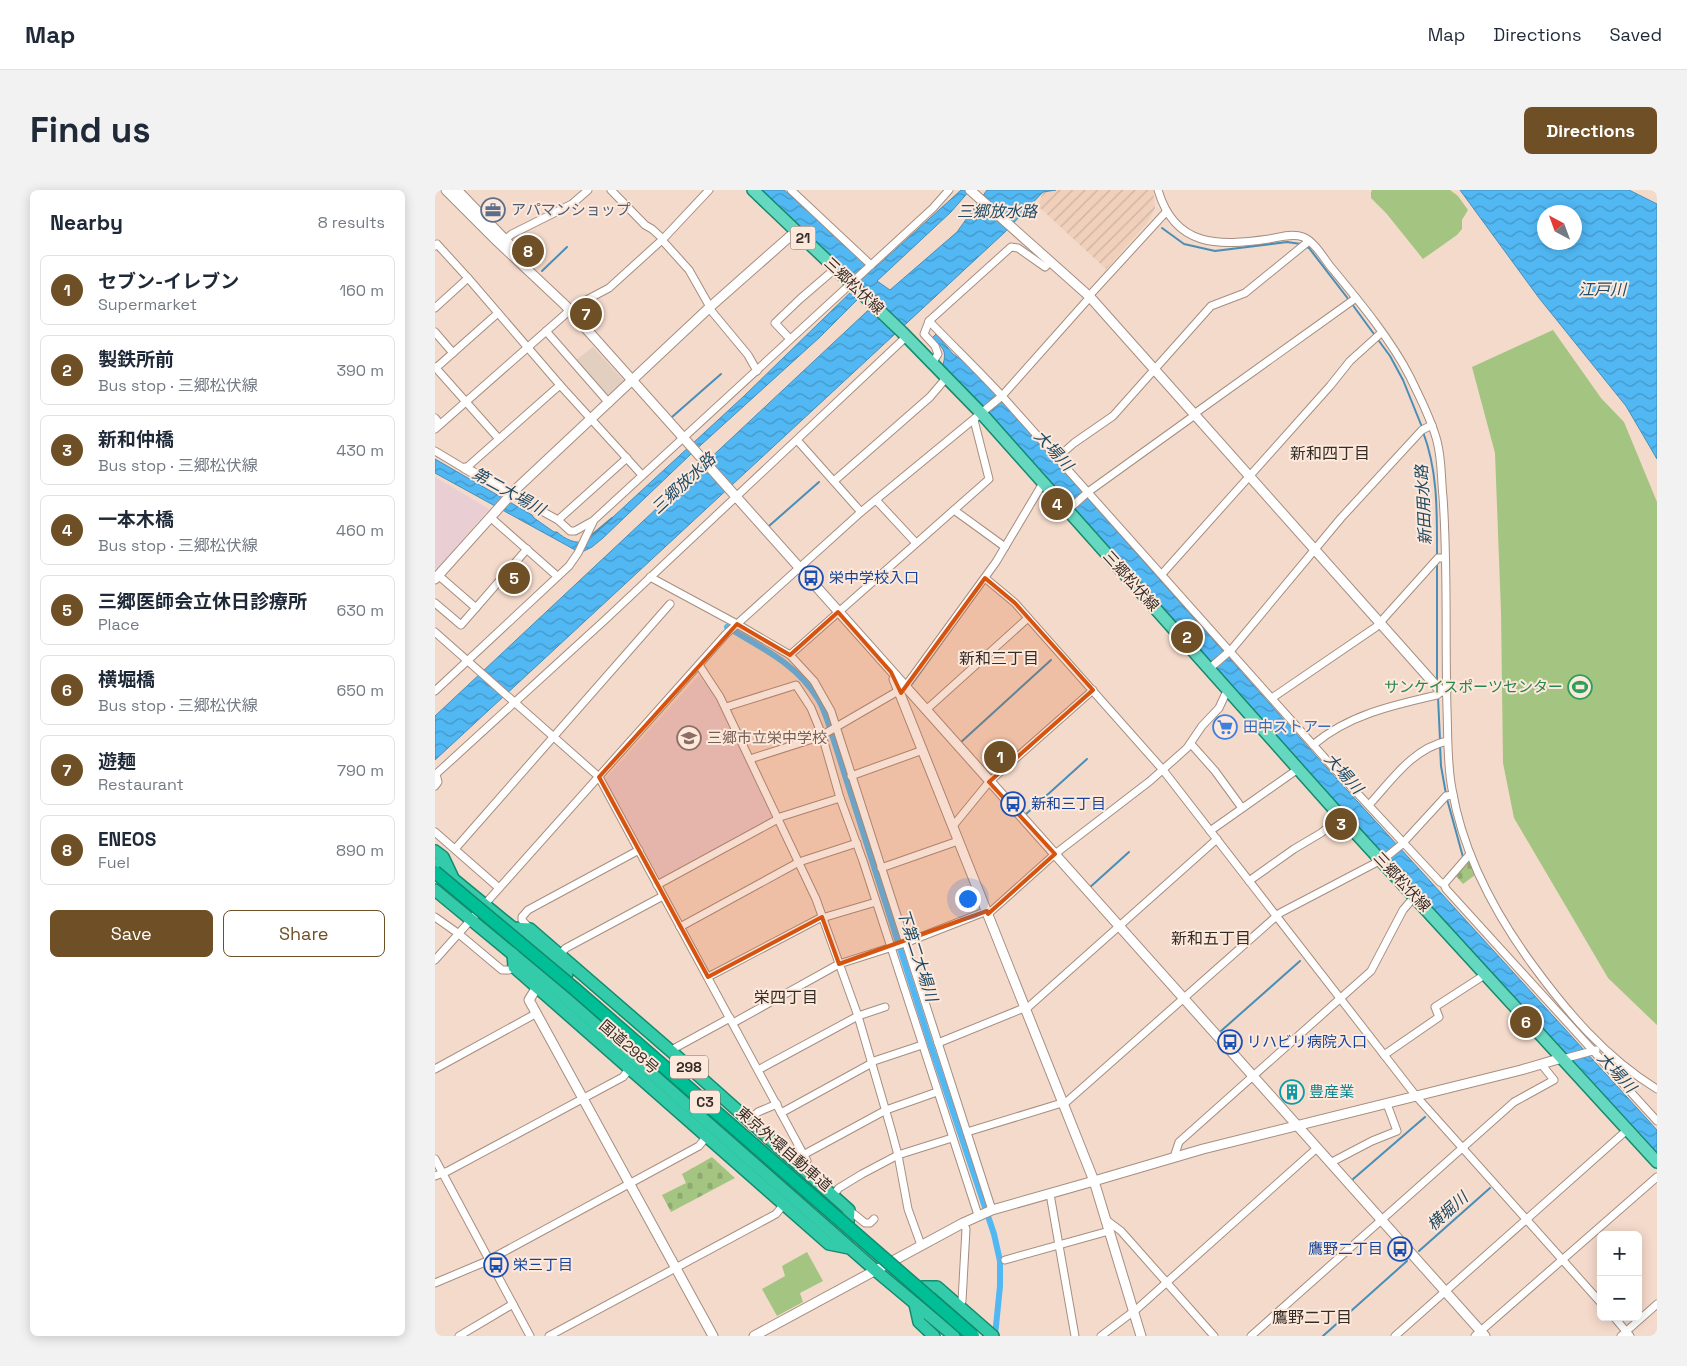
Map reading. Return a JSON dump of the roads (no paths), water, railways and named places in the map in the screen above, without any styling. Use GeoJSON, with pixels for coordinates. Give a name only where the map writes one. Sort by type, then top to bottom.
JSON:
{"type":"FeatureCollection","features":[{"type":"Feature","properties":{"kind":"highway","name":"国道298号"},"geometry":{"type":"LineString","coordinates":[[435,851],[443,857],[454,879]]}},
{"type":"Feature","properties":{"kind":"highway","name":"国道298号"},"geometry":{"type":"LineString","coordinates":[[435,864],[513,928],[922,1287],[986,1334]]}},
{"type":"Feature","properties":{"kind":"highway","name":"東京外環自動車道"},"geometry":{"type":"LineString","coordinates":[[435,872],[575,990],[973,1336]]}},
{"type":"Feature","properties":{"kind":"highway","name":"東京外環自動車道"},"geometry":{"type":"LineString","coordinates":[[435,882],[567,992],[960,1336]]}},
{"type":"Feature","properties":{"kind":"highway","name":"国道298号"},"geometry":{"type":"LineString","coordinates":[[435,890],[513,954],[875,1270],[954,1336]]}},
{"type":"Feature","properties":{"kind":"highway","name":"国道298号"},"geometry":{"type":"LineString","coordinates":[[435,897],[449,900]]}},
{"type":"Feature","properties":{"kind":"highway"},"geometry":{"type":"LineString","coordinates":[[513,928],[530,929]]}},
{"type":"Feature","properties":{"kind":"highway","name":"国道298号"},"geometry":{"type":"LineString","coordinates":[[530,929],[672,1052],[849,1210]]}},
{"type":"Feature","properties":{"kind":"highway"},"geometry":{"type":"LineString","coordinates":[[513,954],[514,967]]}},
{"type":"Feature","properties":{"kind":"highway","name":"国道298号"},"geometry":{"type":"LineString","coordinates":[[514,967],[829,1244],[851,1249]]}},
{"type":"Feature","properties":{"kind":"highway"},"geometry":{"type":"LineString","coordinates":[[849,1210],[849,1222]]}},
{"type":"Feature","properties":{"kind":"highway"},"geometry":{"type":"LineString","coordinates":[[922,1287],[937,1287],[986,1334]]}},
{"type":"Feature","properties":{"kind":"highway"},"geometry":{"type":"LineString","coordinates":[[915,1304],[919,1322],[929,1334]]}},
{"type":"Feature","properties":{"kind":"main road","name":"三郷松伏線"},"geometry":{"type":"LineString","coordinates":[[753,190],[854,283],[947,377],[1211,667],[1229,691],[1341,817],[1565,1058],[1657,1162]]}},
{"type":"Feature","properties":{"kind":"street"},"geometry":{"type":"LineString","coordinates":[[446,190],[547,284],[891,672],[902,689],[958,841],[1094,1182],[1141,1336]]}},
{"type":"Feature","properties":{"kind":"street"},"geometry":{"type":"LineString","coordinates":[[457,190],[503,242]]}},
{"type":"Feature","properties":{"kind":"street"},"geometry":{"type":"LineString","coordinates":[[503,242],[512,234],[572,204],[588,190]]}},
{"type":"Feature","properties":{"kind":"street"},"geometry":{"type":"LineString","coordinates":[[611,190],[645,225],[652,229],[689,270],[709,307],[748,355],[757,371]]}},
{"type":"Feature","properties":{"kind":"street"},"geometry":{"type":"LineString","coordinates":[[437,424],[466,402],[569,311],[609,288],[662,240],[709,190]]}},
{"type":"Feature","properties":{"kind":"street"},"geometry":{"type":"LineString","coordinates":[[435,451],[510,495],[558,520],[570,530],[575,531],[594,520],[684,439],[854,283],[933,208],[949,190]]}},
{"type":"Feature","properties":{"kind":"street"},"geometry":{"type":"LineString","coordinates":[[1158,190],[1166,212],[1181,228],[1196,237],[1214,243],[1231,244],[1291,236],[1302,236],[1309,241],[1356,298],[1407,371],[1432,425],[1441,461],[1445,558],[1444,691],[1448,764],[1463,836],[1489,898],[1518,944],[1567,1010],[1604,1048],[1636,1075],[1657,1089]]}},
{"type":"Feature","properties":{"kind":"street"},"geometry":{"type":"LineString","coordinates":[[794,191],[871,265]]}},
{"type":"Feature","properties":{"kind":"street"},"geometry":{"type":"LineString","coordinates":[[973,192],[1090,296],[1437,687],[1444,691]]}},
{"type":"Feature","properties":{"kind":"street"},"geometry":{"type":"LineString","coordinates":[[435,960],[726,634],[861,512],[1001,397],[1166,212]]}},
{"type":"Feature","properties":{"kind":"street"},"geometry":{"type":"LineString","coordinates":[[476,608],[437,577],[510,495],[709,307],[796,231]]}},
{"type":"Feature","properties":{"kind":"street"},"geometry":{"type":"LineString","coordinates":[[1057,458],[1074,443],[1108,420],[1211,306],[1245,293],[1309,241]]}},
{"type":"Feature","properties":{"kind":"street"},"geometry":{"type":"LineString","coordinates":[[435,246],[437,244],[468,278],[560,385],[642,476]]}},
{"type":"Feature","properties":{"kind":"street"},"geometry":{"type":"LineString","coordinates":[[933,362],[938,354],[937,350],[924,334],[929,321],[1011,247],[1018,248],[1045,268],[1050,262]]}},
{"type":"Feature","properties":{"kind":"street"},"geometry":{"type":"LineString","coordinates":[[790,340],[775,323],[836,268]]}},
{"type":"Feature","properties":{"kind":"street"},"geometry":{"type":"LineString","coordinates":[[435,308],[468,278]]}},
{"type":"Feature","properties":{"kind":"street"},"geometry":{"type":"LineString","coordinates":[[1069,509],[1086,494],[1356,298]]}},
{"type":"Feature","properties":{"kind":"street"},"geometry":{"type":"LineString","coordinates":[[498,313],[435,368],[499,439]]}},
{"type":"Feature","properties":{"kind":"street"},"geometry":{"type":"LineString","coordinates":[[929,321],[954,347],[966,356],[1057,458],[1086,494],[1162,574],[1402,844],[1444,884],[1446,889],[1591,1052],[1657,1121]]}},
{"type":"Feature","properties":{"kind":"street"},"geometry":{"type":"LineString","coordinates":[[546,331],[609,402]]}},
{"type":"Feature","properties":{"kind":"street"},"geometry":{"type":"LineString","coordinates":[[435,332],[453,353]]}},
{"type":"Feature","properties":{"kind":"street"},"geometry":{"type":"LineString","coordinates":[[1162,574],[1330,386],[1350,361],[1381,333]]}},
{"type":"Feature","properties":{"kind":"street"},"geometry":{"type":"LineString","coordinates":[[435,786],[438,782],[435,774],[512,700],[650,577],[733,494],[797,440],[905,334]]}},
{"type":"Feature","properties":{"kind":"street"},"geometry":{"type":"LineString","coordinates":[[834,481],[930,397],[947,377]]}},
{"type":"Feature","properties":{"kind":"street"},"geometry":{"type":"LineString","coordinates":[[465,468],[560,385]]}},
{"type":"Feature","properties":{"kind":"street"},"geometry":{"type":"LineString","coordinates":[[790,655],[989,479],[980,415]]}},
{"type":"Feature","properties":{"kind":"street"},"geometry":{"type":"LineString","coordinates":[[1211,667],[1229,651],[1315,550],[1422,430],[1432,425]]}},
{"type":"Feature","properties":{"kind":"street"},"geometry":{"type":"LineString","coordinates":[[797,440],[861,512]]}},
{"type":"Feature","properties":{"kind":"street"},"geometry":{"type":"LineString","coordinates":[[558,520],[627,458]]}},
{"type":"Feature","properties":{"kind":"street"},"geometry":{"type":"LineString","coordinates":[[750,759],[822,735],[902,689],[985,578],[1043,483]]}},
{"type":"Feature","properties":{"kind":"street"},"geometry":{"type":"LineString","coordinates":[[876,500],[916,543]]}},
{"type":"Feature","properties":{"kind":"street"},"geometry":{"type":"LineString","coordinates":[[954,510],[1005,547]]}},
{"type":"Feature","properties":{"kind":"street"},"geometry":{"type":"LineString","coordinates":[[490,517],[557,576]]}},
{"type":"Feature","properties":{"kind":"street"},"geometry":{"type":"LineString","coordinates":[[435,691],[469,662],[557,576],[567,562],[578,553],[594,520]]}},
{"type":"Feature","properties":{"kind":"street"},"geometry":{"type":"LineString","coordinates":[[435,603],[461,625],[527,549]]}},
{"type":"Feature","properties":{"kind":"street"},"geometry":{"type":"LineString","coordinates":[[1272,698],[1380,623],[1438,558],[1445,558]]}},
{"type":"Feature","properties":{"kind":"street"},"geometry":{"type":"LineString","coordinates":[[650,577],[790,655],[814,682],[824,697],[836,728],[992,1210]]}},
{"type":"Feature","properties":{"kind":"street"},"geometry":{"type":"LineString","coordinates":[[985,578],[1015,603],[1163,770],[1416,1096],[1597,1299]]}},
{"type":"Feature","properties":{"kind":"street"},"geometry":{"type":"LineString","coordinates":[[455,849],[670,604]]}},
{"type":"Feature","properties":{"kind":"street"},"geometry":{"type":"LineString","coordinates":[[926,710],[1028,618]]}},
{"type":"Feature","properties":{"kind":"street"},"geometry":{"type":"LineString","coordinates":[[435,632],[599,776],[807,1161],[802,1168]]}},
{"type":"Feature","properties":{"kind":"street"},"geometry":{"type":"LineString","coordinates":[[699,665],[721,696],[816,899],[858,1016],[872,1062],[898,1155],[906,1200],[921,1245]]}},
{"type":"Feature","properties":{"kind":"street"},"geometry":{"type":"LineString","coordinates":[[726,707],[796,685],[811,708],[822,735],[840,798],[857,843],[978,1215]]}},
{"type":"Feature","properties":{"kind":"street"},"geometry":{"type":"LineString","coordinates":[[902,689],[926,710],[1445,1292],[1480,1334],[1657,1177]]}},
{"type":"Feature","properties":{"kind":"street"},"geometry":{"type":"LineString","coordinates":[[953,826],[989,782],[1093,690]]}},
{"type":"Feature","properties":{"kind":"street"},"geometry":{"type":"LineString","coordinates":[[672,1052],[675,1048],[839,964],[905,943],[987,912],[1055,854],[1163,770],[1191,744],[1202,726],[1219,708],[1229,691]]}},
{"type":"Feature","properties":{"kind":"street"},"geometry":{"type":"LineString","coordinates":[[1313,745],[1343,724],[1387,707],[1437,695],[1444,691]]}},
{"type":"Feature","properties":{"kind":"street"},"geometry":{"type":"LineString","coordinates":[[1369,805],[1411,759],[1437,744],[1447,741]]}},
{"type":"Feature","properties":{"kind":"street"},"geometry":{"type":"LineString","coordinates":[[1191,744],[1215,771],[1242,808]]}},
{"type":"Feature","properties":{"kind":"street"},"geometry":{"type":"LineString","coordinates":[[851,776],[923,750]]}},
{"type":"Feature","properties":{"kind":"street"},"geometry":{"type":"LineString","coordinates":[[1211,831],[1298,769]]}},
{"type":"Feature","properties":{"kind":"street"},"geometry":{"type":"LineString","coordinates":[[967,1132],[1063,1104],[1277,916],[1383,860],[1402,844],[1446,796],[1453,795]]}},
{"type":"Feature","properties":{"kind":"street"},"geometry":{"type":"LineString","coordinates":[[657,884],[777,818],[840,798]]}},
{"type":"Feature","properties":{"kind":"street"},"geometry":{"type":"LineString","coordinates":[[1249,881],[1321,833],[1341,817]]}},
{"type":"Feature","properties":{"kind":"street"},"geometry":{"type":"LineString","coordinates":[[435,832],[499,888]]}},
{"type":"Feature","properties":{"kind":"street"},"geometry":{"type":"LineString","coordinates":[[938,1043],[1025,1009],[1217,839]]}},
{"type":"Feature","properties":{"kind":"street"},"geometry":{"type":"LineString","coordinates":[[881,868],[958,841]]}},
{"type":"Feature","properties":{"kind":"street"},"geometry":{"type":"LineString","coordinates":[[680,927],[799,862],[857,843]]}},
{"type":"Feature","properties":{"kind":"street"},"geometry":{"type":"LineString","coordinates":[[530,929],[521,917],[527,910],[639,850]]}},
{"type":"Feature","properties":{"kind":"street"},"geometry":{"type":"LineString","coordinates":[[1444,884],[1470,854]]}},
{"type":"Feature","properties":{"kind":"street"},"geometry":{"type":"LineString","coordinates":[[559,955],[566,948],[663,896]]}},
{"type":"Feature","properties":{"kind":"street"},"geometry":{"type":"LineString","coordinates":[[1175,1157],[1179,1142],[1371,971],[1403,910],[1415,896]]}},
{"type":"Feature","properties":{"kind":"street"},"geometry":{"type":"LineString","coordinates":[[708,977],[822,917],[876,902]]}},
{"type":"Feature","properties":{"kind":"street"},"geometry":{"type":"LineString","coordinates":[[435,917],[459,934],[502,970],[509,970],[514,967]]}},
{"type":"Feature","properties":{"kind":"street"},"geometry":{"type":"LineString","coordinates":[[1384,1055],[1439,1017],[1435,1006],[1486,974]]}},
{"type":"Feature","properties":{"kind":"street"},"geometry":{"type":"LineString","coordinates":[[537,986],[529,1000],[713,1336]]}},
{"type":"Feature","properties":{"kind":"street"},"geometry":{"type":"LineString","coordinates":[[758,1070],[858,1016],[885,1007]]}},
{"type":"Feature","properties":{"kind":"street"},"geometry":{"type":"LineString","coordinates":[[435,1069],[537,1014]]}},
{"type":"Feature","properties":{"kind":"street"},"geometry":{"type":"LineString","coordinates":[[781,1113],[872,1062],[923,1046]]}},
{"type":"Feature","properties":{"kind":"street"},"geometry":{"type":"LineString","coordinates":[[754,1336],[963,1222],[992,1210],[1175,1157],[1604,1048]]}},
{"type":"Feature","properties":{"kind":"street"},"geometry":{"type":"LineString","coordinates":[[1251,1336],[1514,1102],[1554,1080],[1542,1064]]}},
{"type":"Feature","properties":{"kind":"street"},"geometry":{"type":"LineString","coordinates":[[435,1176],[443,1174],[623,1077],[630,1068]]}},
{"type":"Feature","properties":{"kind":"street"},"geometry":{"type":"LineString","coordinates":[[803,1155],[886,1110],[937,1092]]}},
{"type":"Feature","properties":{"kind":"street"},"geometry":{"type":"LineString","coordinates":[[749,1120],[758,1112],[777,1104]]}},
{"type":"Feature","properties":{"kind":"street"},"geometry":{"type":"LineString","coordinates":[[1330,1163],[1372,1141],[1397,1131],[1387,1104]]}},
{"type":"Feature","properties":{"kind":"street"},"geometry":{"type":"LineString","coordinates":[[1395,1336],[1627,1130]]}},
{"type":"Feature","properties":{"kind":"street"},"geometry":{"type":"LineString","coordinates":[[435,1283],[489,1259],[699,1146],[707,1136]]}},
{"type":"Feature","properties":{"kind":"street"},"geometry":{"type":"LineString","coordinates":[[833,1195],[839,1188],[898,1155],[952,1138]]}},
{"type":"Feature","properties":{"kind":"street"},"geometry":{"type":"LineString","coordinates":[[1101,1336],[1134,1312],[1317,1148]]}},
{"type":"Feature","properties":{"kind":"street"},"geometry":{"type":"LineString","coordinates":[[435,1159],[530,1336]]}},
{"type":"Feature","properties":{"kind":"street"},"geometry":{"type":"LineString","coordinates":[[1050,1194],[1075,1336]]}},
{"type":"Feature","properties":{"kind":"street"},"geometry":{"type":"LineString","coordinates":[[549,1336],[776,1214],[784,1204]]}},
{"type":"Feature","properties":{"kind":"street"},"geometry":{"type":"LineString","coordinates":[[849,1210],[865,1223],[870,1223],[874,1219]]}},
{"type":"Feature","properties":{"kind":"street"},"geometry":{"type":"LineString","coordinates":[[1105,1219],[1121,1231],[1214,1336]]}},
{"type":"Feature","properties":{"kind":"street"},"geometry":{"type":"LineString","coordinates":[[958,1306],[962,1301],[966,1238],[966,1229],[963,1222]]}},
{"type":"Feature","properties":{"kind":"street"},"geometry":{"type":"LineString","coordinates":[[1005,1260],[1109,1231]]}},
{"type":"Feature","properties":{"kind":"street"},"geometry":{"type":"LineString","coordinates":[[459,1336],[513,1304]]}},
{"type":"Feature","properties":{"kind":"street"},"geometry":{"type":"LineString","coordinates":[[1617,1321],[1626,1334],[1657,1304]]}},
{"type":"Feature","properties":{"kind":"water","name":"三郷放水路"},"geometry":{"type":"Polygon","coordinates":[[[762,190],[784,190],[875,268],[961,190],[970,190],[951,212],[877,281],[890,290],[957,232],[987,190],[1056,190],[1043,192],[1004,233],[435,760],[435,716],[878,301],[869,288],[820,337],[691,454],[603,538],[584,551],[577,551],[435,473],[435,459],[532,515],[554,532],[575,542],[587,541],[744,396],[859,284],[853,276],[762,190]]]}},
{"type":"Feature","properties":{"kind":"water","name":"江戸川"},"geometry":{"type":"Polygon","coordinates":[[[1460,190],[1629,190],[1657,204],[1657,459],[1626,406],[1539,298],[1460,190]]]}},
{"type":"Feature","properties":{"kind":"water"},"geometry":{"type":"Polygon","coordinates":[[[936,334],[953,354],[967,364],[1013,414],[1316,756],[1657,1130],[1657,1154],[1295,757],[1174,619],[943,365],[945,356],[943,350],[932,338],[936,334]]]}},
{"type":"Feature","properties":{"kind":"waterway","name":"新田用水路"},"geometry":{"type":"LineString","coordinates":[[1162,228],[1184,244],[1215,251],[1287,242],[1301,244]]}},
{"type":"Feature","properties":{"kind":"waterway","name":"新田用水路"},"geometry":{"type":"LineString","coordinates":[[1305,246],[1309,248],[1349,300]]}},
{"type":"Feature","properties":{"kind":"waterway"},"geometry":{"type":"LineString","coordinates":[[542,271],[567,247]]}},
{"type":"Feature","properties":{"kind":"waterway","name":"新田用水路"},"geometry":{"type":"LineString","coordinates":[[1352,304],[1390,356],[1403,380],[1422,427]]}},
{"type":"Feature","properties":{"kind":"waterway"},"geometry":{"type":"LineString","coordinates":[[672,417],[721,374]]}},
{"type":"Feature","properties":{"kind":"waterway","name":"新田用水路"},"geometry":{"type":"LineString","coordinates":[[1423,432],[1432,462],[1434,477],[1437,508],[1437,555]]}},
{"type":"Feature","properties":{"kind":"waterway"},"geometry":{"type":"LineString","coordinates":[[769,526],[819,482]]}},
{"type":"Feature","properties":{"kind":"waterway"},"geometry":{"type":"LineString","coordinates":[[587,539],[612,518]]}},
{"type":"Feature","properties":{"kind":"waterway","name":"新田用水路"},"geometry":{"type":"LineString","coordinates":[[1437,562],[1437,683]]}},
{"type":"Feature","properties":{"kind":"waterway"},"geometry":{"type":"LineString","coordinates":[[912,684],[981,588]]}},
{"type":"Feature","properties":{"kind":"waterway","name":"下第二大場川"},"geometry":{"type":"LineString","coordinates":[[727,627],[789,666],[809,687],[820,702],[826,715],[930,1043],[994,1234],[1000,1261],[1000,1286],[995,1336]]}},
{"type":"Feature","properties":{"kind":"waterway"},"geometry":{"type":"LineString","coordinates":[[960,743],[1051,660]]}},
{"type":"Feature","properties":{"kind":"waterway","name":"新田用水路"},"geometry":{"type":"LineString","coordinates":[[1438,697],[1440,740]]}},
{"type":"Feature","properties":{"kind":"waterway","name":"新田用水路"},"geometry":{"type":"LineString","coordinates":[[1440,745],[1441,766],[1446,794]]}},
{"type":"Feature","properties":{"kind":"waterway"},"geometry":{"type":"LineString","coordinates":[[1025,815],[1087,759]]}},
{"type":"Feature","properties":{"kind":"waterway","name":"新田用水路"},"geometry":{"type":"LineString","coordinates":[[1447,799],[1463,857]]}},
{"type":"Feature","properties":{"kind":"waterway"},"geometry":{"type":"LineString","coordinates":[[1088,889],[1129,852]]}},
{"type":"Feature","properties":{"kind":"waterway"},"geometry":{"type":"LineString","coordinates":[[1221,1031],[1300,961]]}},
{"type":"Feature","properties":{"kind":"waterway"},"geometry":{"type":"LineString","coordinates":[[1352,1180],[1425,1117]]}},
{"type":"Feature","properties":{"kind":"waterway","name":"横堀川"},"geometry":{"type":"LineString","coordinates":[[1419,1251],[1490,1188]]}},
{"type":"Feature","properties":{"kind":"waterway","name":"横堀川"},"geometry":{"type":"LineString","coordinates":[[1323,1336],[1407,1261]]}},
{"type":"Feature","properties":{"kind":"place","name":"アパマンショップ"},"geometry":{"type":"Point","coordinates":[493,210]}},
{"type":"Feature","properties":{"kind":"place","name":"ENEOS"},"geometry":{"type":"Point","coordinates":[528,251]}},
{"type":"Feature","properties":{"kind":"place","name":"遊麺"},"geometry":{"type":"Point","coordinates":[586,314]}},
{"type":"Feature","properties":{"kind":"place","name":"一本木橋"},"geometry":{"type":"Point","coordinates":[1057,504]}},
{"type":"Feature","properties":{"kind":"place","name":"三郷医師会立休日診療所"},"geometry":{"type":"Point","coordinates":[514,578]}},
{"type":"Feature","properties":{"kind":"place","name":"栄中学校入口"},"geometry":{"type":"Point","coordinates":[811,578]}},
{"type":"Feature","properties":{"kind":"place","name":"製鉄所前"},"geometry":{"type":"Point","coordinates":[1187,637]}},
{"type":"Feature","properties":{"kind":"place","name":"サンケイスポーツセンター"},"geometry":{"type":"Point","coordinates":[1580,687]}},
{"type":"Feature","properties":{"kind":"place","name":"田中ストアー"},"geometry":{"type":"Point","coordinates":[1225,727]}},
{"type":"Feature","properties":{"kind":"place","name":"三郷市立栄中学校"},"geometry":{"type":"Point","coordinates":[689,738]}},
{"type":"Feature","properties":{"kind":"place","name":"セブン-イレブン"},"geometry":{"type":"Point","coordinates":[1000,757]}},
{"type":"Feature","properties":{"kind":"place","name":"新和三丁目"},"geometry":{"type":"Point","coordinates":[1013,804]}},
{"type":"Feature","properties":{"kind":"place","name":"新和仲橋"},"geometry":{"type":"Point","coordinates":[1341,824]}},
{"type":"Feature","properties":{"kind":"place","name":"横堀橋"},"geometry":{"type":"Point","coordinates":[1526,1022]}},
{"type":"Feature","properties":{"kind":"place","name":"リハビリ病院入口"},"geometry":{"type":"Point","coordinates":[1230,1042]}},
{"type":"Feature","properties":{"kind":"place","name":"豊産業"},"geometry":{"type":"Point","coordinates":[1292,1092]}},
{"type":"Feature","properties":{"kind":"place","name":"鷹野二丁目"},"geometry":{"type":"Point","coordinates":[1400,1249]}},
{"type":"Feature","properties":{"kind":"place","name":"栄三丁目"},"geometry":{"type":"Point","coordinates":[496,1265]}},
{"type":"Feature","properties":{"kind":"district","name":"新和四丁目"},"geometry":{"type":"Point","coordinates":[1330,453]}},
{"type":"Feature","properties":{"kind":"district","name":"新和三丁目"},"geometry":{"type":"Point","coordinates":[999,658]}},
{"type":"Feature","properties":{"kind":"district","name":"新和五丁目"},"geometry":{"type":"Point","coordinates":[1211,938]}},
{"type":"Feature","properties":{"kind":"district","name":"栄四丁目"},"geometry":{"type":"Point","coordinates":[786,997]}},
{"type":"Feature","properties":{"kind":"district","name":"鷹野二丁目"},"geometry":{"type":"Point","coordinates":[1312,1317]}},
{"type":"Feature","properties":{"kind":"water label","name":"大場川"},"geometry":{"type":"Point","coordinates":[1054,450]}},
{"type":"Feature","properties":{"kind":"water label","name":"第二大場川"},"geometry":{"type":"Point","coordinates":[509,491]}},
{"type":"Feature","properties":{"kind":"water label","name":"大場川"},"geometry":{"type":"Point","coordinates":[1344,773]}},
{"type":"Feature","properties":{"kind":"water label","name":"大場川"},"geometry":{"type":"Point","coordinates":[1617,1072]}}]}
